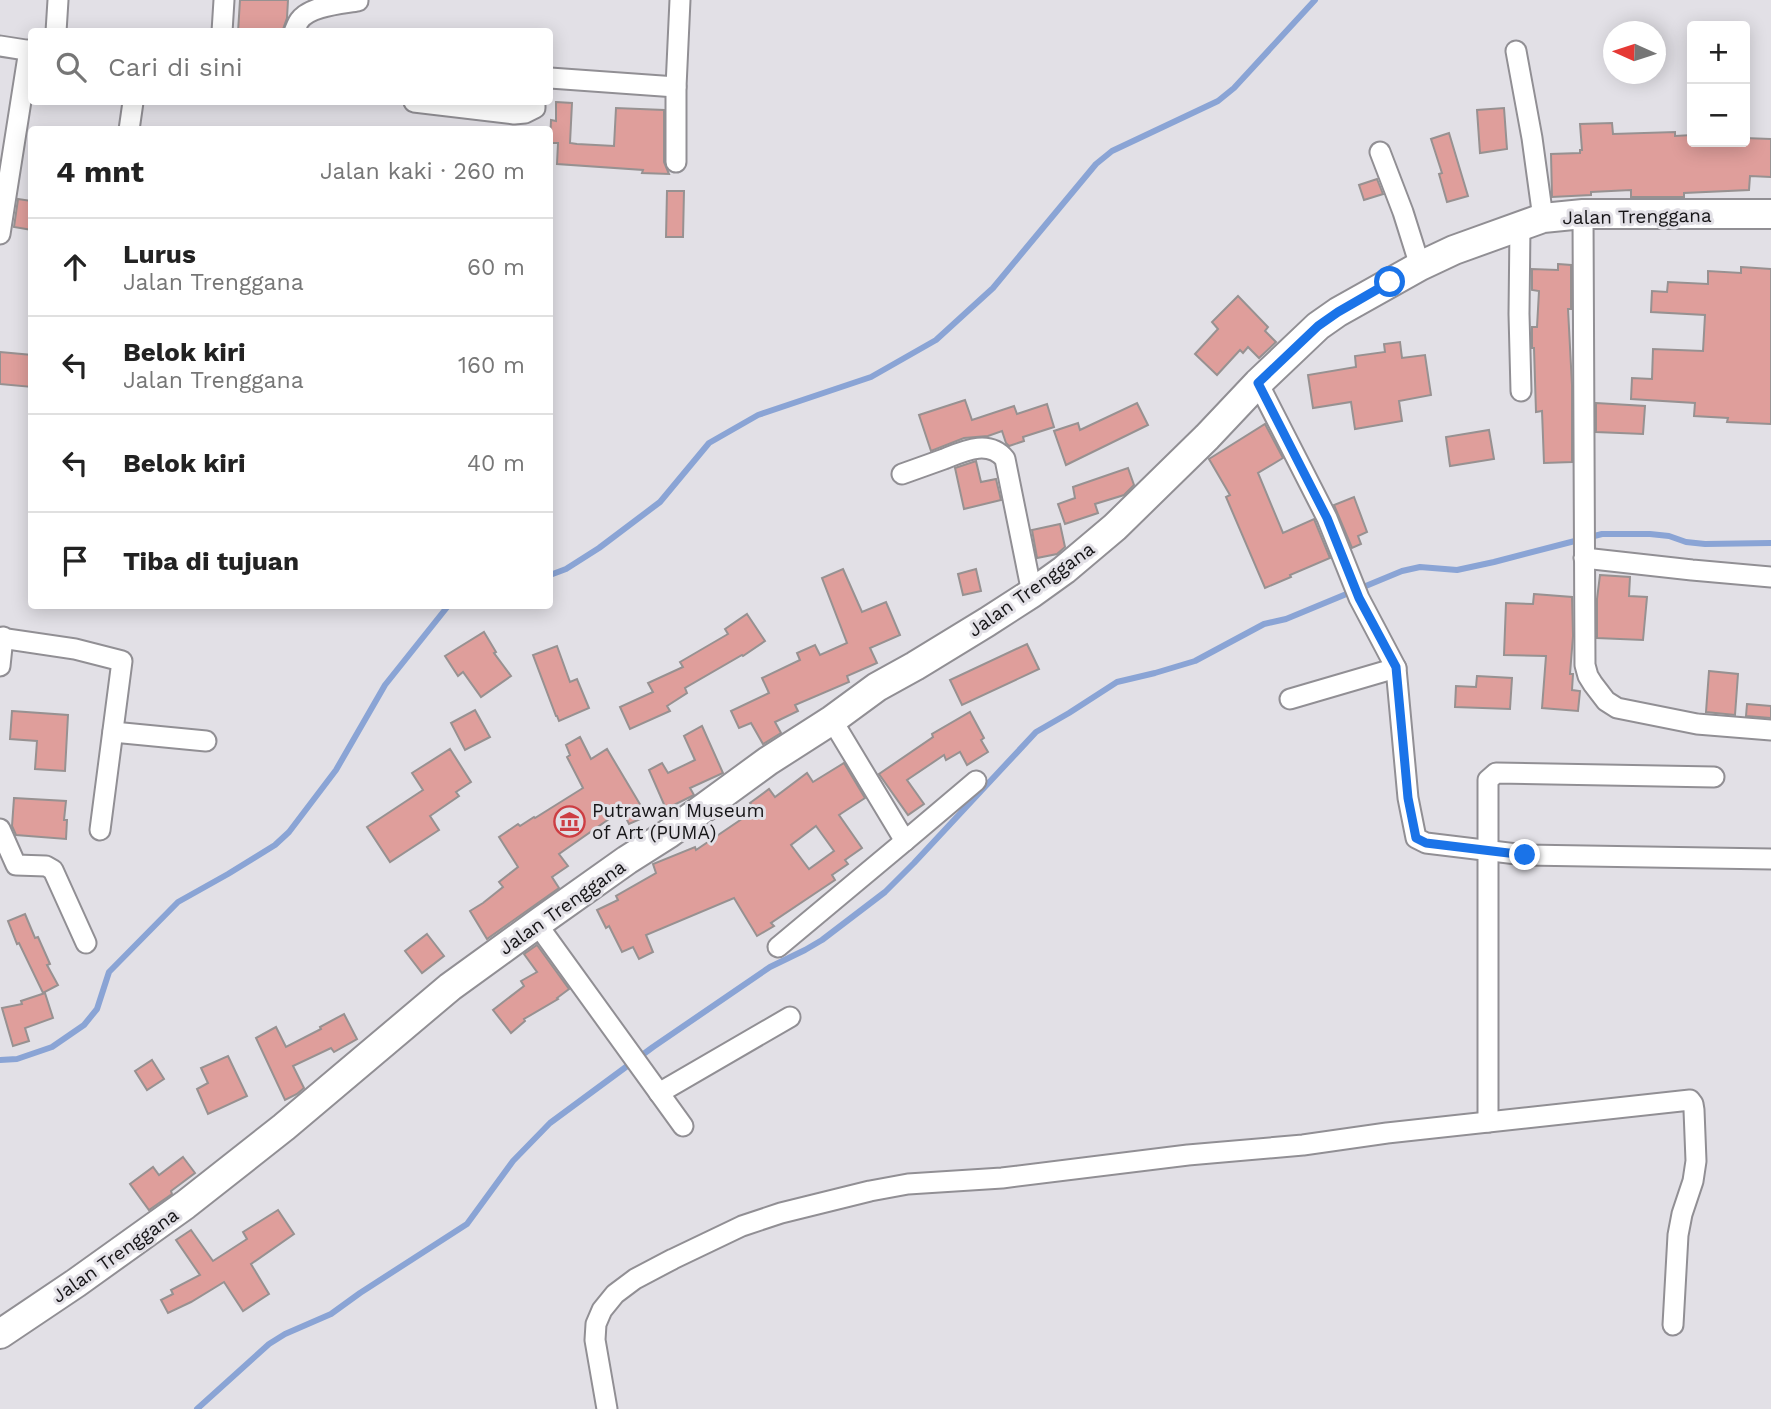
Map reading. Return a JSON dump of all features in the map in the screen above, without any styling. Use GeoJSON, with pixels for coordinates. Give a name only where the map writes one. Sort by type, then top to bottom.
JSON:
{"type":"FeatureCollection","features":[{"type":"Feature","properties":{"kind":"main road","name":"Jalan Trenggana"},"geometry":{"type":"LineString","coordinates":[[0,1334],[185,1205],[284,1127],[432,1002],[537,924],[877,687],[1032,593],[1083,555],[1207,437],[1258,383],[1318,326],[1338,312],[1420,265],[1531,223],[1583,214],[1771,214]]}},
{"type":"Feature","properties":{"kind":"street"},"geometry":{"type":"LineString","coordinates":[[56,28],[58,0]]}},
{"type":"Feature","properties":{"kind":"street"},"geometry":{"type":"LineString","coordinates":[[222,28],[224,0]]}},
{"type":"Feature","properties":{"kind":"street"},"geometry":{"type":"LineString","coordinates":[[676,162],[680,0]]}},
{"type":"Feature","properties":{"kind":"street"},"geometry":{"type":"LineString","coordinates":[[296,28],[305,15],[326,3],[358,1]]}},
{"type":"Feature","properties":{"kind":"street"},"geometry":{"type":"LineString","coordinates":[[0,46],[28,51]]}},
{"type":"Feature","properties":{"kind":"street"},"geometry":{"type":"LineString","coordinates":[[1516,51],[1532,138],[1531,223],[1519,314],[1521,391]]}},
{"type":"Feature","properties":{"kind":"street"},"geometry":{"type":"LineString","coordinates":[[0,234],[28,63]]}},
{"type":"Feature","properties":{"kind":"street"},"geometry":{"type":"LineString","coordinates":[[553,78],[676,87]]}},
{"type":"Feature","properties":{"kind":"street"},"geometry":{"type":"LineString","coordinates":[[130,126],[133,105]]}},
{"type":"Feature","properties":{"kind":"street"},"geometry":{"type":"LineString","coordinates":[[439,105],[514,114],[530,111],[535,105]]}},
{"type":"Feature","properties":{"kind":"street"},"geometry":{"type":"LineString","coordinates":[[1380,152],[1420,265]]}},
{"type":"Feature","properties":{"kind":"street"},"geometry":{"type":"LineString","coordinates":[[1583,214],[1585,665],[1588,676],[1606,701],[1617,708],[1697,724],[1771,730]]}},
{"type":"Feature","properties":{"kind":"street"},"geometry":{"type":"LineString","coordinates":[[1258,383],[1327,518],[1359,598],[1396,667],[1408,798],[1416,838],[1426,843],[1525,855],[1771,859]]}},
{"type":"Feature","properties":{"kind":"street"},"geometry":{"type":"LineString","coordinates":[[902,474],[973,448],[989,448],[999,452],[1005,458],[1032,593]]}},
{"type":"Feature","properties":{"kind":"street"},"geometry":{"type":"LineString","coordinates":[[1584,558],[1771,577]]}},
{"type":"Feature","properties":{"kind":"street"},"geometry":{"type":"LineString","coordinates":[[0,666],[1,638],[75,649],[122,661],[100,830]]}},
{"type":"Feature","properties":{"kind":"street"},"geometry":{"type":"LineString","coordinates":[[1290,699],[1396,667]]}},
{"type":"Feature","properties":{"kind":"street"},"geometry":{"type":"LineString","coordinates":[[832,720],[905,841]]}},
{"type":"Feature","properties":{"kind":"street"},"geometry":{"type":"LineString","coordinates":[[113,732],[206,741]]}},
{"type":"Feature","properties":{"kind":"street"},"geometry":{"type":"LineString","coordinates":[[1488,1122],[1488,780],[1496,773],[1714,777]]}},
{"type":"Feature","properties":{"kind":"street"},"geometry":{"type":"LineString","coordinates":[[778,947],[976,781]]}},
{"type":"Feature","properties":{"kind":"street"},"geometry":{"type":"LineString","coordinates":[[0,829],[16,865],[46,866],[53,870],[86,943]]}},
{"type":"Feature","properties":{"kind":"street"},"geometry":{"type":"LineString","coordinates":[[537,924],[683,1126]]}},
{"type":"Feature","properties":{"kind":"street"},"geometry":{"type":"LineString","coordinates":[[659,1093],[790,1017]]}},
{"type":"Feature","properties":{"kind":"street"},"geometry":{"type":"LineString","coordinates":[[607,1409],[595,1340],[596,1324],[608,1302],[635,1279],[673,1259],[743,1226],[768,1218],[870,1191],[908,1184],[1002,1178],[1687,1100],[1692,1102],[1694,1110],[1696,1161],[1678,1236],[1673,1325]]}},
{"type":"Feature","properties":{"kind":"building"},"geometry":{"type":"Polygon","coordinates":[[[240,0],[288,0],[283,28],[238,28],[240,0]]]}},
{"type":"Feature","properties":{"kind":"building"},"geometry":{"type":"Polygon","coordinates":[[[556,102],[572,103],[570,143],[614,146],[616,108],[664,110],[664,162],[669,174],[557,164],[558,143],[553,143],[553,126],[551,126],[551,120],[556,121],[556,102]]]}},
{"type":"Feature","properties":{"kind":"building"},"geometry":{"type":"Polygon","coordinates":[[[1504,108],[1507,149],[1480,153],[1477,110],[1504,108]]]}},
{"type":"Feature","properties":{"kind":"building"},"geometry":{"type":"Polygon","coordinates":[[[1612,123],[1613,134],[1675,132],[1675,136],[1687,135],[1687,147],[1750,147],[1750,138],[1771,139],[1771,177],[1750,176],[1749,190],[1684,193],[1684,197],[1631,197],[1631,190],[1552,197],[1551,154],[1580,153],[1580,124],[1612,123]]]}},
{"type":"Feature","properties":{"kind":"building"},"geometry":{"type":"Polygon","coordinates":[[[1449,133],[1468,196],[1447,202],[1439,174],[1442,173],[1431,139],[1449,133]]]}},
{"type":"Feature","properties":{"kind":"building"},"geometry":{"type":"Polygon","coordinates":[[[1377,179],[1383,194],[1364,200],[1359,185],[1377,179]]]}},
{"type":"Feature","properties":{"kind":"building"},"geometry":{"type":"Polygon","coordinates":[[[667,191],[684,191],[683,237],[666,237],[667,191]]]}},
{"type":"Feature","properties":{"kind":"building"},"geometry":{"type":"Polygon","coordinates":[[[18,199],[28,200],[28,229],[14,227],[18,199]]]}},
{"type":"Feature","properties":{"kind":"building"},"geometry":{"type":"Polygon","coordinates":[[[1558,264],[1571,265],[1571,309],[1568,309],[1572,462],[1544,463],[1542,411],[1536,412],[1532,348],[1532,327],[1537,327],[1539,291],[1532,290],[1532,269],[1558,270],[1558,264]]]}},
{"type":"Feature","properties":{"kind":"building"},"geometry":{"type":"Polygon","coordinates":[[[1741,267],[1771,269],[1771,424],[1727,422],[1728,418],[1694,416],[1695,403],[1631,399],[1632,378],[1652,379],[1653,349],[1703,351],[1705,315],[1651,312],[1652,291],[1667,292],[1668,282],[1708,284],[1708,271],[1741,273],[1741,267]]]}},
{"type":"Feature","properties":{"kind":"building"},"geometry":{"type":"Polygon","coordinates":[[[1238,296],[1268,327],[1265,331],[1276,342],[1259,358],[1248,347],[1243,353],[1240,350],[1217,375],[1195,354],[1218,329],[1212,322],[1238,296]]]}},
{"type":"Feature","properties":{"kind":"building"},"geometry":{"type":"Polygon","coordinates":[[[1400,342],[1402,358],[1425,355],[1431,395],[1399,401],[1402,421],[1355,429],[1351,402],[1313,408],[1308,375],[1356,367],[1355,356],[1385,352],[1384,344],[1400,342]]]}},
{"type":"Feature","properties":{"kind":"building"},"geometry":{"type":"Polygon","coordinates":[[[0,352],[28,355],[28,387],[0,384],[0,352]]]}},
{"type":"Feature","properties":{"kind":"building"},"geometry":{"type":"Polygon","coordinates":[[[965,400],[972,420],[1014,406],[1017,414],[1047,404],[1054,427],[1023,437],[1024,441],[1009,446],[1002,431],[988,436],[964,438],[931,451],[919,415],[965,400]]]}},
{"type":"Feature","properties":{"kind":"building"},"geometry":{"type":"Polygon","coordinates":[[[1137,403],[1148,425],[1066,465],[1054,431],[1078,423],[1080,430],[1137,403]]]}},
{"type":"Feature","properties":{"kind":"building"},"geometry":{"type":"Polygon","coordinates":[[[1596,403],[1645,406],[1643,434],[1596,432],[1596,403]]]}},
{"type":"Feature","properties":{"kind":"building"},"geometry":{"type":"Polygon","coordinates":[[[1265,424],[1283,458],[1258,473],[1283,533],[1314,519],[1330,558],[1265,588],[1226,497],[1230,495],[1209,459],[1265,424]]]}},
{"type":"Feature","properties":{"kind":"building"},"geometry":{"type":"Polygon","coordinates":[[[1489,430],[1494,459],[1450,466],[1446,437],[1489,430]]]}},
{"type":"Feature","properties":{"kind":"building"},"geometry":{"type":"Polygon","coordinates":[[[976,461],[981,482],[996,479],[1001,500],[964,509],[955,468],[976,461]]]}},
{"type":"Feature","properties":{"kind":"building"},"geometry":{"type":"Polygon","coordinates":[[[1128,468],[1134,485],[1124,495],[1095,504],[1098,513],[1065,524],[1058,504],[1075,498],[1073,487],[1128,468]]]}},
{"type":"Feature","properties":{"kind":"building"},"geometry":{"type":"Polygon","coordinates":[[[1354,497],[1367,532],[1358,536],[1361,544],[1352,548],[1334,505],[1354,497]]]}},
{"type":"Feature","properties":{"kind":"building"},"geometry":{"type":"Polygon","coordinates":[[[1060,524],[1065,547],[1057,554],[1037,558],[1032,530],[1060,524]]]}},
{"type":"Feature","properties":{"kind":"building"},"geometry":{"type":"Polygon","coordinates":[[[843,569],[862,612],[886,602],[900,635],[870,648],[877,663],[847,676],[849,682],[795,705],[798,711],[775,722],[781,733],[763,744],[751,723],[739,728],[731,711],[769,693],[762,678],[800,660],[797,653],[815,645],[820,655],[847,643],[822,578],[843,569]]]}},
{"type":"Feature","properties":{"kind":"building"},"geometry":{"type":"Polygon","coordinates":[[[976,569],[981,591],[963,595],[958,574],[976,569]]]}},
{"type":"Feature","properties":{"kind":"building"},"geometry":{"type":"Polygon","coordinates":[[[1600,575],[1630,577],[1629,596],[1647,597],[1643,640],[1597,638],[1600,575]]]}},
{"type":"Feature","properties":{"kind":"building"},"geometry":{"type":"Polygon","coordinates":[[[1534,594],[1572,597],[1570,674],[1573,674],[1572,690],[1580,691],[1578,711],[1542,708],[1546,656],[1504,655],[1506,603],[1533,604],[1534,594]]]}},
{"type":"Feature","properties":{"kind":"building"},"geometry":{"type":"Polygon","coordinates":[[[747,614],[765,641],[685,688],[687,693],[667,706],[670,711],[630,729],[620,707],[653,692],[648,683],[683,667],[680,662],[728,634],[725,629],[747,614]]]}},
{"type":"Feature","properties":{"kind":"building"},"geometry":{"type":"Polygon","coordinates":[[[484,632],[496,652],[494,653],[511,676],[481,697],[463,672],[458,676],[445,656],[484,632]]]}},
{"type":"Feature","properties":{"kind":"building"},"geometry":{"type":"Polygon","coordinates":[[[1027,644],[1039,669],[962,705],[950,680],[1027,644]]]}},
{"type":"Feature","properties":{"kind":"building"},"geometry":{"type":"Polygon","coordinates":[[[557,646],[570,682],[577,679],[589,708],[559,721],[533,655],[557,646]]]}},
{"type":"Feature","properties":{"kind":"building"},"geometry":{"type":"Polygon","coordinates":[[[1709,671],[1738,674],[1735,715],[1706,712],[1709,671]]]}},
{"type":"Feature","properties":{"kind":"building"},"geometry":{"type":"Polygon","coordinates":[[[1477,676],[1512,678],[1510,709],[1455,707],[1456,686],[1476,687],[1477,676]]]}},
{"type":"Feature","properties":{"kind":"building"},"geometry":{"type":"Polygon","coordinates":[[[1747,704],[1771,706],[1771,718],[1746,716],[1747,704]]]}},
{"type":"Feature","properties":{"kind":"building"},"geometry":{"type":"Polygon","coordinates":[[[475,710],[490,737],[465,750],[451,723],[475,710]]]}},
{"type":"Feature","properties":{"kind":"building"},"geometry":{"type":"Polygon","coordinates":[[[12,711],[68,715],[65,771],[35,769],[37,741],[10,739],[12,711]]]}},
{"type":"Feature","properties":{"kind":"building"},"geometry":{"type":"Polygon","coordinates":[[[970,712],[988,752],[967,765],[960,752],[946,760],[944,755],[907,780],[924,804],[908,815],[879,774],[933,737],[932,734],[970,712]]]}},
{"type":"Feature","properties":{"kind":"building"},"geometry":{"type":"Polygon","coordinates":[[[702,726],[723,773],[690,788],[694,795],[666,809],[649,770],[662,763],[668,773],[695,760],[684,736],[702,726]]]}},
{"type":"Feature","properties":{"kind":"building"},"geometry":{"type":"Polygon","coordinates":[[[580,737],[591,759],[607,749],[647,816],[629,824],[622,810],[559,854],[568,866],[552,877],[559,888],[487,939],[470,911],[503,887],[499,882],[518,867],[499,837],[583,788],[567,757],[570,755],[566,745],[580,737]]]}},
{"type":"Feature","properties":{"kind":"building"},"geometry":{"type":"Polygon","coordinates":[[[450,749],[471,782],[456,792],[459,796],[430,816],[439,830],[390,862],[367,827],[423,790],[412,773],[450,749]]]}},
{"type":"Feature","properties":{"kind":"building"},"geometry":{"type":"Polygon","coordinates":[[[844,763],[865,798],[839,815],[862,848],[845,860],[848,864],[832,875],[835,880],[771,923],[774,926],[757,936],[734,898],[646,935],[653,952],[639,959],[633,947],[622,952],[609,926],[606,928],[597,910],[618,900],[616,896],[656,873],[653,864],[695,847],[696,850],[755,810],[750,803],[769,789],[775,797],[807,773],[813,782],[844,763]],[[816,826],[791,845],[809,869],[834,851],[816,826]]]}},
{"type":"Feature","properties":{"kind":"building"},"geometry":{"type":"Polygon","coordinates":[[[14,798],[66,801],[66,839],[16,835],[12,826],[14,798]]]}},
{"type":"Feature","properties":{"kind":"building"},"geometry":{"type":"Polygon","coordinates":[[[25,914],[58,985],[43,993],[8,921],[25,914]]]}},
{"type":"Feature","properties":{"kind":"building"},"geometry":{"type":"Polygon","coordinates":[[[427,934],[444,956],[422,973],[405,951],[427,934]]]}},
{"type":"Feature","properties":{"kind":"building"},"geometry":{"type":"Polygon","coordinates":[[[537,945],[569,989],[558,999],[524,1019],[511,1033],[493,1010],[524,986],[521,981],[537,972],[524,954],[537,945]]]}},
{"type":"Feature","properties":{"kind":"building"},"geometry":{"type":"Polygon","coordinates":[[[45,993],[53,1018],[25,1028],[29,1041],[13,1046],[2,1008],[22,1004],[21,1001],[45,993]]]}},
{"type":"Feature","properties":{"kind":"building"},"geometry":{"type":"Polygon","coordinates":[[[344,1014],[357,1039],[334,1052],[331,1048],[293,1066],[304,1088],[285,1100],[256,1038],[276,1027],[286,1047],[344,1014]]]}},
{"type":"Feature","properties":{"kind":"building"},"geometry":{"type":"Polygon","coordinates":[[[228,1056],[247,1096],[208,1114],[197,1089],[208,1083],[201,1068],[228,1056]]]}},
{"type":"Feature","properties":{"kind":"building"},"geometry":{"type":"Polygon","coordinates":[[[152,1060],[164,1079],[147,1090],[135,1071],[152,1060]]]}},
{"type":"Feature","properties":{"kind":"building"},"geometry":{"type":"Polygon","coordinates":[[[183,1157],[195,1173],[149,1210],[130,1184],[153,1167],[159,1175],[183,1157]]]}},
{"type":"Feature","properties":{"kind":"building"},"geometry":{"type":"Polygon","coordinates":[[[278,1210],[294,1234],[251,1264],[269,1294],[243,1311],[224,1282],[168,1313],[161,1300],[173,1294],[171,1290],[200,1275],[176,1240],[191,1230],[213,1261],[247,1239],[243,1232],[278,1210]]]}},
{"type":"Feature","properties":{"kind":"waterway"},"geometry":{"type":"LineString","coordinates":[[553,574],[566,569],[599,548],[660,502],[709,443],[758,415],[871,377],[936,340],[993,288],[1096,164],[1112,151],[1218,101],[1234,88],[1315,0]]}},
{"type":"Feature","properties":{"kind":"waterway"},"geometry":{"type":"LineString","coordinates":[[197,1409],[269,1344],[331,1314],[467,1224],[513,1161],[550,1123],[653,1047],[770,967],[822,940],[885,892],[1036,732],[1117,682],[1195,661],[1264,624],[1286,619],[1402,571],[1420,567],[1457,570],[1602,534],[1650,534],[1705,544],[1771,543]]}},
{"type":"Feature","properties":{"kind":"waterway"},"geometry":{"type":"LineString","coordinates":[[0,1060],[17,1059],[52,1047],[84,1025],[97,1009],[109,972],[178,902],[275,845],[289,832],[336,770],[385,685],[446,609]]}},
{"type":"Feature","properties":{"kind":"place","name":"Putrawan Museum of Art (PUMA)"},"geometry":{"type":"Point","coordinates":[569,821]}},
{"type":"Feature","properties":{"kind":"route"},"geometry":{"type":"LineString","coordinates":[[1390,282],[1318,326],[1258,383],[1327,518],[1359,598],[1396,667],[1408,798],[1416,838],[1426,843],[1525,855]]}}]}
